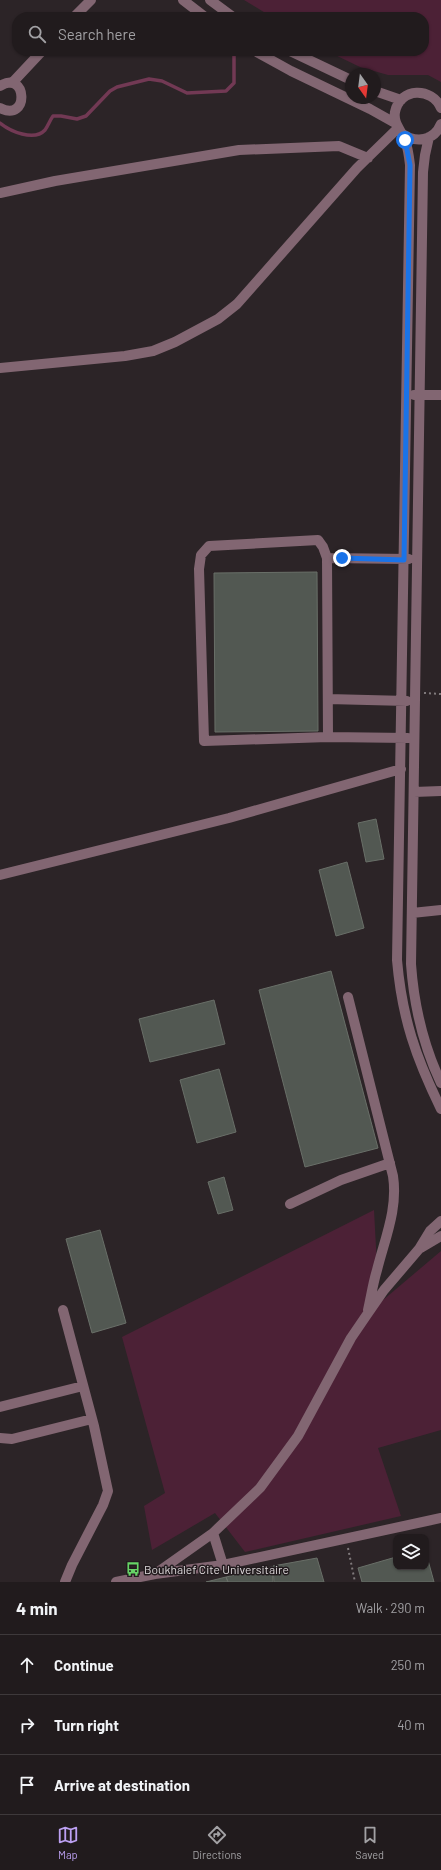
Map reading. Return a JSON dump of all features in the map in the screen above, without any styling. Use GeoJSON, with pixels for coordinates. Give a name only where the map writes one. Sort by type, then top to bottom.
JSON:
{"type":"FeatureCollection","features":[{"type":"Feature","properties":{"kind":"street"},"geometry":{"type":"LineString","coordinates":[[79,12],[91,0]]}},
{"type":"Feature","properties":{"kind":"street"},"geometry":{"type":"LineString","coordinates":[[183,0],[199,12]]}},
{"type":"Feature","properties":{"kind":"street"},"geometry":{"type":"LineString","coordinates":[[210,0],[226,12]]}},
{"type":"Feature","properties":{"kind":"street"},"geometry":{"type":"LineString","coordinates":[[12,84],[37,56]]}},
{"type":"Feature","properties":{"kind":"street"},"geometry":{"type":"LineString","coordinates":[[264,56],[297,75],[370,109],[412,139],[424,139],[435,136]]}},
{"type":"Feature","properties":{"kind":"street"},"geometry":{"type":"LineString","coordinates":[[301,56],[345,77]]}},
{"type":"Feature","properties":{"kind":"street"},"geometry":{"type":"LineString","coordinates":[[0,86],[8,83],[12,84],[17,86],[22,94],[21,103],[14,110],[4,110],[0,108]]}},
{"type":"Feature","properties":{"kind":"street"},"geometry":{"type":"LineString","coordinates":[[381,92],[401,100]]}},
{"type":"Feature","properties":{"kind":"street"},"geometry":{"type":"LineString","coordinates":[[441,108],[435,99],[424,93],[412,93],[401,100],[395,110],[398,128],[407,147],[410,165],[397,942],[399,978],[404,1014],[424,1073],[441,1109]]}},
{"type":"Feature","properties":{"kind":"street"},"geometry":{"type":"LineString","coordinates":[[441,124],[425,155],[423,172],[411,964],[414,999],[424,1042],[441,1083]]}},
{"type":"Feature","properties":{"kind":"street"},"geometry":{"type":"LineString","coordinates":[[0,368],[125,356],[152,350],[175,342],[218,319],[237,304],[368,158],[398,128]]}},
{"type":"Feature","properties":{"kind":"street"},"geometry":{"type":"LineString","coordinates":[[0,194],[55,181],[239,150],[339,146],[368,158]]}},
{"type":"Feature","properties":{"kind":"street"},"geometry":{"type":"LineString","coordinates":[[406,395],[441,396]]}},
{"type":"Feature","properties":{"kind":"street"},"geometry":{"type":"LineString","coordinates":[[328,737],[327,558],[323,547],[318,540],[209,546],[201,555],[199,569],[204,741],[328,737],[415,738]]}},
{"type":"Feature","properties":{"kind":"street"},"geometry":{"type":"LineString","coordinates":[[327,558],[417,559]]}},
{"type":"Feature","properties":{"kind":"street"},"geometry":{"type":"LineString","coordinates":[[328,699],[402,701],[415,697]]}},
{"type":"Feature","properties":{"kind":"street"},"geometry":{"type":"LineString","coordinates":[[0,875],[229,818],[401,769]]}},
{"type":"Feature","properties":{"kind":"street"},"geometry":{"type":"LineString","coordinates":[[414,792],[441,791]]}},
{"type":"Feature","properties":{"kind":"street"},"geometry":{"type":"LineString","coordinates":[[412,913],[441,910]]}},
{"type":"Feature","properties":{"kind":"street"},"geometry":{"type":"LineString","coordinates":[[348,997],[396,1191],[392,1220],[377,1270],[366,1316]]}},
{"type":"Feature","properties":{"kind":"street"},"geometry":{"type":"LineString","coordinates":[[290,1204],[341,1180],[390,1163]]}},
{"type":"Feature","properties":{"kind":"street"},"geometry":{"type":"LineString","coordinates":[[155,1574],[213,1533],[260,1488],[282,1459],[307,1419],[351,1338],[384,1290],[419,1249],[430,1231],[441,1221]]}},
{"type":"Feature","properties":{"kind":"street"},"geometry":{"type":"LineString","coordinates":[[419,1249],[441,1236]]}},
{"type":"Feature","properties":{"kind":"street"},"geometry":{"type":"LineString","coordinates":[[63,1310],[92,1419],[108,1491],[103,1505],[72,1565],[65,1582]]}},
{"type":"Feature","properties":{"kind":"street"},"geometry":{"type":"LineString","coordinates":[[0,1406],[83,1386]]}},
{"type":"Feature","properties":{"kind":"street"},"geometry":{"type":"LineString","coordinates":[[0,1438],[12,1439],[92,1419]]}},
{"type":"Feature","properties":{"kind":"street"},"geometry":{"type":"LineString","coordinates":[[116,1582],[155,1574],[223,1565],[441,1518]]}},
{"type":"Feature","properties":{"kind":"street"},"geometry":{"type":"LineString","coordinates":[[213,1533],[223,1565]]}},
{"type":"Feature","properties":{"kind":"path"},"geometry":{"type":"LineString","coordinates":[[415,697],[441,694]]}},
{"type":"Feature","properties":{"kind":"path"},"geometry":{"type":"LineString","coordinates":[[346,1539],[355,1582]]}},
{"type":"Feature","properties":{"kind":"shaded area"},"geometry":{"type":"Polygon","coordinates":[[[244,0],[441,0],[441,82],[428,75],[388,75],[381,73],[381,68],[364,68],[337,56],[429,56],[429,12],[264,12],[244,0]]]}},
{"type":"Feature","properties":{"kind":"shaded area"},"geometry":{"type":"Polygon","coordinates":[[[374,1210],[377,1266],[376,1306],[441,1251],[441,1430],[378,1448],[401,1516],[245,1552],[215,1513],[152,1550],[144,1506],[165,1493],[122,1337],[374,1210]]]}},
{"type":"Feature","properties":{"kind":"building"},"geometry":{"type":"Polygon","coordinates":[[[317,572],[318,731],[215,732],[214,573],[317,572]]]}},
{"type":"Feature","properties":{"kind":"building"},"geometry":{"type":"Polygon","coordinates":[[[376,819],[384,859],[366,862],[358,823],[376,819]]]}},
{"type":"Feature","properties":{"kind":"building"},"geometry":{"type":"Polygon","coordinates":[[[347,862],[364,928],[336,936],[319,870],[347,862]]]}},
{"type":"Feature","properties":{"kind":"building"},"geometry":{"type":"Polygon","coordinates":[[[331,971],[378,1148],[305,1167],[259,990],[331,971]]]}},
{"type":"Feature","properties":{"kind":"building"},"geometry":{"type":"Polygon","coordinates":[[[214,1000],[225,1044],[150,1062],[139,1019],[214,1000]]]}},
{"type":"Feature","properties":{"kind":"building"},"geometry":{"type":"Polygon","coordinates":[[[219,1069],[236,1132],[197,1143],[180,1080],[219,1069]]]}},
{"type":"Feature","properties":{"kind":"building"},"geometry":{"type":"Polygon","coordinates":[[[224,1177],[233,1210],[218,1214],[208,1182],[224,1177]]]}},
{"type":"Feature","properties":{"kind":"building"},"geometry":{"type":"Polygon","coordinates":[[[100,1230],[126,1323],[92,1333],[66,1239],[100,1230]]]}},
{"type":"Feature","properties":{"kind":"building"},"geometry":{"type":"Polygon","coordinates":[[[317,1558],[324,1582],[274,1582],[273,1566],[317,1558]]]}},
{"type":"Feature","properties":{"kind":"building"},"geometry":{"type":"Polygon","coordinates":[[[393,1558],[393,1570],[429,1570],[429,1564],[434,1582],[362,1582],[358,1568],[393,1558]]]}},
{"type":"Feature","properties":{"kind":"building"},"geometry":{"type":"Polygon","coordinates":[[[272,1567],[273,1582],[228,1582],[226,1577],[272,1567]]]}},
{"type":"Feature","properties":{"kind":"building"},"geometry":{"type":"Polygon","coordinates":[[[226,1577],[228,1582],[206,1582],[226,1577]]]}},
{"type":"Feature","properties":{"kind":"waterway"},"geometry":{"type":"LineString","coordinates":[[0,123],[16,132],[35,135],[45,130],[53,116],[77,119],[86,116],[110,91],[117,87],[149,79],[162,81],[187,93],[226,91],[234,83],[234,56]]}},
{"type":"Feature","properties":{"kind":"place","name":"Boukhalef Cite Universitaire"},"geometry":{"type":"Point","coordinates":[133,1569]}},
{"type":"Feature","properties":{"kind":"route"},"geometry":{"type":"LineString","coordinates":[[342,558],[404,560],[410,165],[405,140]]}}]}
